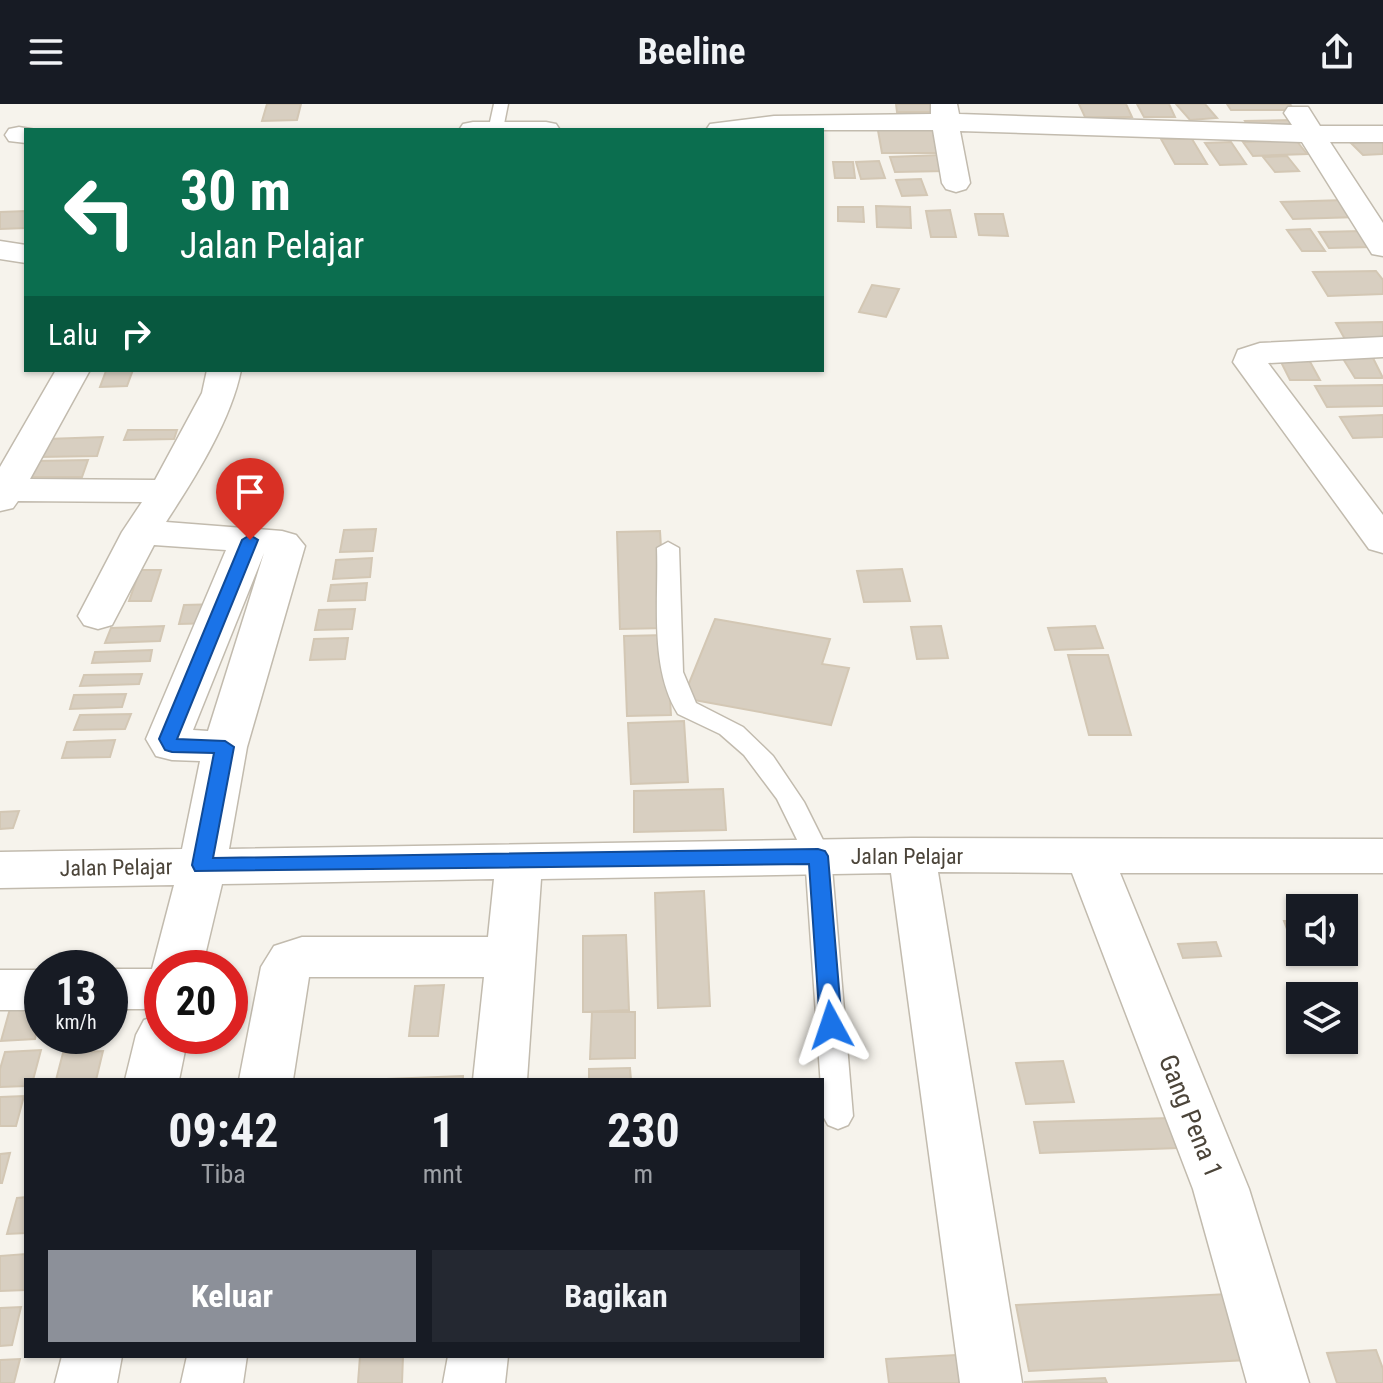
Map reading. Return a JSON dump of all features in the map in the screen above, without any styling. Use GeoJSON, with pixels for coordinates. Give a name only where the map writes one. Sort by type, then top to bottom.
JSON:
{"type":"FeatureCollection","features":[{"type":"Feature","properties":{"kind":"street"},"geometry":{"type":"LineString","coordinates":[[1293,104],[1309,135],[1383,247]]}},
{"type":"Feature","properties":{"kind":"street"},"geometry":{"type":"LineString","coordinates":[[945,112],[949,156],[956,183]]}},
{"type":"Feature","properties":{"kind":"street"},"geometry":{"type":"LineString","coordinates":[[727,128],[777,114],[945,112],[1309,135],[1383,134]]}},
{"type":"Feature","properties":{"kind":"street"},"geometry":{"type":"LineString","coordinates":[[488,121],[533,128]]}},
{"type":"Feature","properties":{"kind":"street"},"geometry":{"type":"LineString","coordinates":[[0,250],[24,254]]}},
{"type":"Feature","properties":{"kind":"street"},"geometry":{"type":"LineString","coordinates":[[1383,347],[1260,353],[1250,357],[1250,362],[1383,541]]}},
{"type":"Feature","properties":{"kind":"street"},"geometry":{"type":"LineString","coordinates":[[3,495],[72,372]]}},
{"type":"Feature","properties":{"kind":"street"},"geometry":{"type":"LineString","coordinates":[[98,616],[219,393],[224,372]]}},
{"type":"Feature","properties":{"kind":"street"},"geometry":{"type":"LineString","coordinates":[[3,495],[168,491]]}},
{"type":"Feature","properties":{"kind":"street"},"geometry":{"type":"LineString","coordinates":[[141,532],[268,543]]}},
{"type":"Feature","properties":{"kind":"street"},"geometry":{"type":"LineString","coordinates":[[225,747],[172,745],[168,739],[268,543]]}},
{"type":"Feature","properties":{"kind":"street"},"geometry":{"type":"LineString","coordinates":[[181,950],[202,865],[268,543]]}},
{"type":"Feature","properties":{"kind":"street"},"geometry":{"type":"LineString","coordinates":[[912,855],[991,1383]]}},
{"type":"Feature","properties":{"kind":"street","name":"Jalan Pelajar"},"geometry":{"type":"LineString","coordinates":[[0,870],[912,855],[1383,856]]}},
{"type":"Feature","properties":{"kind":"street","name":"Gang Pena 1"},"geometry":{"type":"LineString","coordinates":[[1089,855],[1221,1189],[1278,1383]]}},
{"type":"Feature","properties":{"kind":"street"},"geometry":{"type":"LineString","coordinates":[[500,1078],[519,862]]}},
{"type":"Feature","properties":{"kind":"street"},"geometry":{"type":"LineString","coordinates":[[266,1078],[286,967],[292,960],[302,957],[509,957]]}},
{"type":"Feature","properties":{"kind":"street"},"geometry":{"type":"LineString","coordinates":[[0,990],[24,990]]}},
{"type":"Feature","properties":{"kind":"street"},"geometry":{"type":"LineString","coordinates":[[152,1078],[158,1054]]}},
{"type":"Feature","properties":{"kind":"street"},"geometry":{"type":"LineString","coordinates":[[86,1383],[92,1358]]}},
{"type":"Feature","properties":{"kind":"street"},"geometry":{"type":"LineString","coordinates":[[212,1383],[217,1358]]}},
{"type":"Feature","properties":{"kind":"street"},"geometry":{"type":"LineString","coordinates":[[474,1383],[478,1358]]}},
{"type":"Feature","properties":{"kind":"lane"},"geometry":{"type":"LineString","coordinates":[[668,548],[672,672],[686,708],[740,737],[771,772],[818,856],[838,1116]]}},
{"type":"Feature","properties":{"kind":"building"},"geometry":{"type":"Polygon","coordinates":[[[267,104],[301,104],[297,120],[262,121],[267,104]]]}},
{"type":"Feature","properties":{"kind":"building"},"geometry":{"type":"Polygon","coordinates":[[[896,104],[932,104],[934,112],[897,112],[896,104]]]}},
{"type":"Feature","properties":{"kind":"building"},"geometry":{"type":"Polygon","coordinates":[[[1079,104],[1126,104],[1132,117],[1085,117],[1079,104]]]}},
{"type":"Feature","properties":{"kind":"building"},"geometry":{"type":"Polygon","coordinates":[[[1137,104],[1169,104],[1175,117],[1144,117],[1137,104]]]}},
{"type":"Feature","properties":{"kind":"building"},"geometry":{"type":"Polygon","coordinates":[[[1176,104],[1205,104],[1217,118],[1190,120],[1176,104]]]}},
{"type":"Feature","properties":{"kind":"building"},"geometry":{"type":"Polygon","coordinates":[[[1227,104],[1290,104],[1294,110],[1231,110],[1227,104]]]}},
{"type":"Feature","properties":{"kind":"building"},"geometry":{"type":"Polygon","coordinates":[[[1292,120],[1298,130],[1251,130],[1245,121],[1292,120]]]}},
{"type":"Feature","properties":{"kind":"building"},"geometry":{"type":"Polygon","coordinates":[[[877,125],[937,125],[943,153],[882,153],[877,125]]]}},
{"type":"Feature","properties":{"kind":"building"},"geometry":{"type":"Polygon","coordinates":[[[1161,139],[1192,139],[1207,164],[1175,164],[1161,139]]]}},
{"type":"Feature","properties":{"kind":"building"},"geometry":{"type":"Polygon","coordinates":[[[1296,140],[1307,154],[1253,156],[1243,142],[1296,140]]]}},
{"type":"Feature","properties":{"kind":"building"},"geometry":{"type":"Polygon","coordinates":[[[1383,141],[1383,154],[1363,155],[1351,143],[1383,141]]]}},
{"type":"Feature","properties":{"kind":"building"},"geometry":{"type":"Polygon","coordinates":[[[1231,142],[1246,164],[1220,165],[1205,143],[1231,142]]]}},
{"type":"Feature","properties":{"kind":"building"},"geometry":{"type":"Polygon","coordinates":[[[941,155],[946,171],[895,172],[890,157],[941,155]]]}},
{"type":"Feature","properties":{"kind":"building"},"geometry":{"type":"Polygon","coordinates":[[[1287,156],[1299,171],[1275,172],[1263,157],[1287,156]]]}},
{"type":"Feature","properties":{"kind":"building"},"geometry":{"type":"Polygon","coordinates":[[[879,161],[885,178],[861,179],[856,162],[879,161]]]}},
{"type":"Feature","properties":{"kind":"building"},"geometry":{"type":"Polygon","coordinates":[[[833,162],[853,162],[855,178],[835,178],[833,162]]]}},
{"type":"Feature","properties":{"kind":"building"},"geometry":{"type":"Polygon","coordinates":[[[921,179],[927,195],[902,196],[896,180],[921,179]]]}},
{"type":"Feature","properties":{"kind":"building"},"geometry":{"type":"Polygon","coordinates":[[[1345,200],[1358,217],[1293,219],[1281,202],[1345,200]]]}},
{"type":"Feature","properties":{"kind":"building"},"geometry":{"type":"Polygon","coordinates":[[[876,206],[910,207],[911,228],[877,227],[876,206]]]}},
{"type":"Feature","properties":{"kind":"building"},"geometry":{"type":"Polygon","coordinates":[[[838,207],[863,207],[864,222],[838,221],[838,207]]]}},
{"type":"Feature","properties":{"kind":"building"},"geometry":{"type":"Polygon","coordinates":[[[950,210],[956,237],[931,237],[926,211],[950,210]]]}},
{"type":"Feature","properties":{"kind":"building"},"geometry":{"type":"Polygon","coordinates":[[[24,211],[24,228],[0,229],[0,212],[24,211]]]}},
{"type":"Feature","properties":{"kind":"building"},"geometry":{"type":"Polygon","coordinates":[[[975,214],[1003,214],[1008,236],[979,235],[975,214]]]}},
{"type":"Feature","properties":{"kind":"building"},"geometry":{"type":"Polygon","coordinates":[[[1310,229],[1325,251],[1302,251],[1287,230],[1310,229]]]}},
{"type":"Feature","properties":{"kind":"building"},"geometry":{"type":"Polygon","coordinates":[[[1362,231],[1372,247],[1329,248],[1319,232],[1362,231]]]}},
{"type":"Feature","properties":{"kind":"building"},"geometry":{"type":"Polygon","coordinates":[[[1376,271],[1383,280],[1383,294],[1328,296],[1313,272],[1376,271]]]}},
{"type":"Feature","properties":{"kind":"building"},"geometry":{"type":"Polygon","coordinates":[[[872,285],[899,289],[886,317],[859,312],[872,285]]]}},
{"type":"Feature","properties":{"kind":"building"},"geometry":{"type":"Polygon","coordinates":[[[1383,322],[1383,342],[1347,343],[1336,323],[1383,322]]]}},
{"type":"Feature","properties":{"kind":"building"},"geometry":{"type":"Polygon","coordinates":[[[1372,356],[1383,378],[1355,378],[1342,357],[1372,356]]]}},
{"type":"Feature","properties":{"kind":"building"},"geometry":{"type":"Polygon","coordinates":[[[1279,358],[1308,358],[1320,380],[1290,380],[1279,358]]]}},
{"type":"Feature","properties":{"kind":"building"},"geometry":{"type":"Polygon","coordinates":[[[106,372],[132,372],[127,386],[100,387],[106,372]]]}},
{"type":"Feature","properties":{"kind":"building"},"geometry":{"type":"Polygon","coordinates":[[[1383,385],[1383,406],[1327,407],[1315,386],[1383,385]]]}},
{"type":"Feature","properties":{"kind":"building"},"geometry":{"type":"Polygon","coordinates":[[[1383,415],[1383,437],[1353,438],[1340,417],[1383,415]]]}},
{"type":"Feature","properties":{"kind":"building"},"geometry":{"type":"Polygon","coordinates":[[[128,430],[177,430],[174,439],[124,440],[128,430]]]}},
{"type":"Feature","properties":{"kind":"building"},"geometry":{"type":"Polygon","coordinates":[[[103,437],[97,456],[39,457],[47,439],[103,437]]]}},
{"type":"Feature","properties":{"kind":"building"},"geometry":{"type":"Polygon","coordinates":[[[88,460],[82,477],[30,477],[37,461],[88,460]]]}},
{"type":"Feature","properties":{"kind":"building"},"geometry":{"type":"Polygon","coordinates":[[[376,529],[373,551],[340,552],[344,530],[376,529]]]}},
{"type":"Feature","properties":{"kind":"building"},"geometry":{"type":"Polygon","coordinates":[[[660,531],[666,628],[620,629],[617,532],[660,531]]]}},
{"type":"Feature","properties":{"kind":"building"},"geometry":{"type":"Polygon","coordinates":[[[372,558],[370,577],[333,579],[336,560],[372,558]]]}},
{"type":"Feature","properties":{"kind":"building"},"geometry":{"type":"Polygon","coordinates":[[[902,569],[910,601],[864,602],[857,571],[902,569]]]}},
{"type":"Feature","properties":{"kind":"building"},"geometry":{"type":"Polygon","coordinates":[[[140,570],[161,570],[151,601],[129,601],[140,570]]]}},
{"type":"Feature","properties":{"kind":"building"},"geometry":{"type":"Polygon","coordinates":[[[367,583],[365,600],[328,601],[331,585],[367,583]]]}},
{"type":"Feature","properties":{"kind":"building"},"geometry":{"type":"Polygon","coordinates":[[[220,604],[215,623],[179,624],[184,605],[220,604]]]}},
{"type":"Feature","properties":{"kind":"building"},"geometry":{"type":"Polygon","coordinates":[[[355,609],[352,629],[315,630],[319,610],[355,609]]]}},
{"type":"Feature","properties":{"kind":"building"},"geometry":{"type":"Polygon","coordinates":[[[715,619],[830,639],[822,664],[849,668],[831,725],[683,698],[715,619]]]}},
{"type":"Feature","properties":{"kind":"building"},"geometry":{"type":"Polygon","coordinates":[[[164,626],[160,641],[105,643],[111,628],[164,626]]]}},
{"type":"Feature","properties":{"kind":"building"},"geometry":{"type":"Polygon","coordinates":[[[941,626],[948,658],[917,659],[911,627],[941,626]]]}},
{"type":"Feature","properties":{"kind":"building"},"geometry":{"type":"Polygon","coordinates":[[[1095,626],[1103,648],[1055,650],[1048,628],[1095,626]]]}},
{"type":"Feature","properties":{"kind":"building"},"geometry":{"type":"Polygon","coordinates":[[[666,635],[671,715],[627,716],[624,636],[666,635]]]}},
{"type":"Feature","properties":{"kind":"building"},"geometry":{"type":"Polygon","coordinates":[[[348,638],[345,659],[310,660],[314,639],[348,638]]]}},
{"type":"Feature","properties":{"kind":"building"},"geometry":{"type":"Polygon","coordinates":[[[152,650],[150,661],[92,663],[95,652],[152,650]]]}},
{"type":"Feature","properties":{"kind":"building"},"geometry":{"type":"Polygon","coordinates":[[[1068,655],[1108,655],[1131,735],[1089,735],[1068,655]]]}},
{"type":"Feature","properties":{"kind":"building"},"geometry":{"type":"Polygon","coordinates":[[[142,674],[139,684],[80,686],[84,675],[142,674]]]}},
{"type":"Feature","properties":{"kind":"building"},"geometry":{"type":"Polygon","coordinates":[[[126,694],[122,707],[70,709],[74,695],[126,694]]]}},
{"type":"Feature","properties":{"kind":"building"},"geometry":{"type":"Polygon","coordinates":[[[131,714],[125,729],[74,730],[80,715],[131,714]]]}},
{"type":"Feature","properties":{"kind":"building"},"geometry":{"type":"Polygon","coordinates":[[[684,721],[688,782],[631,784],[628,723],[684,721]]]}},
{"type":"Feature","properties":{"kind":"building"},"geometry":{"type":"Polygon","coordinates":[[[115,740],[110,757],[62,758],[67,742],[115,740]]]}},
{"type":"Feature","properties":{"kind":"building"},"geometry":{"type":"Polygon","coordinates":[[[723,789],[726,830],[634,832],[634,791],[723,789]]]}},
{"type":"Feature","properties":{"kind":"building"},"geometry":{"type":"Polygon","coordinates":[[[19,811],[13,828],[0,829],[0,812],[19,811]]]}},
{"type":"Feature","properties":{"kind":"building"},"geometry":{"type":"Polygon","coordinates":[[[704,891],[710,1006],[658,1008],[655,893],[704,891]]]}},
{"type":"Feature","properties":{"kind":"building"},"geometry":{"type":"Polygon","coordinates":[[[626,935],[629,1010],[583,1012],[583,936],[626,935]]]}},
{"type":"Feature","properties":{"kind":"building"},"geometry":{"type":"Polygon","coordinates":[[[1216,942],[1221,956],[1183,958],[1178,944],[1216,942]]]}},
{"type":"Feature","properties":{"kind":"building"},"geometry":{"type":"Polygon","coordinates":[[[444,985],[438,1036],[409,1036],[415,986],[444,985]]]}},
{"type":"Feature","properties":{"kind":"building"},"geometry":{"type":"Polygon","coordinates":[[[11,1005],[24,1005],[24,1040],[1,1041],[11,1005]]]}},
{"type":"Feature","properties":{"kind":"building"},"geometry":{"type":"Polygon","coordinates":[[[592,1012],[635,1012],[635,1058],[590,1059],[592,1012]]]}},
{"type":"Feature","properties":{"kind":"building"},"geometry":{"type":"Polygon","coordinates":[[[5,1052],[40,1054],[34,1078],[24,1078],[24,1086],[0,1087],[0,1069],[5,1052]]]}},
{"type":"Feature","properties":{"kind":"building"},"geometry":{"type":"Polygon","coordinates":[[[63,1054],[102,1054],[96,1078],[57,1078],[63,1054]]]}},
{"type":"Feature","properties":{"kind":"building"},"geometry":{"type":"Polygon","coordinates":[[[1063,1061],[1074,1102],[1026,1104],[1016,1063],[1063,1061]]]}},
{"type":"Feature","properties":{"kind":"building"},"geometry":{"type":"Polygon","coordinates":[[[630,1068],[631,1078],[589,1078],[589,1069],[630,1068]]]}},
{"type":"Feature","properties":{"kind":"building"},"geometry":{"type":"Polygon","coordinates":[[[463,1076],[463,1078],[412,1078],[463,1076]]]}},
{"type":"Feature","properties":{"kind":"building"},"geometry":{"type":"Polygon","coordinates":[[[24,1096],[16,1126],[0,1126],[0,1097],[24,1096]]]}},
{"type":"Feature","properties":{"kind":"building"},"geometry":{"type":"Polygon","coordinates":[[[1170,1118],[1178,1148],[1040,1153],[1034,1122],[1170,1118]]]}},
{"type":"Feature","properties":{"kind":"building"},"geometry":{"type":"Polygon","coordinates":[[[10,1153],[2,1183],[0,1183],[0,1154],[10,1153]]]}},
{"type":"Feature","properties":{"kind":"building"},"geometry":{"type":"Polygon","coordinates":[[[24,1197],[24,1233],[7,1234],[17,1198],[24,1197]]]}},
{"type":"Feature","properties":{"kind":"building"},"geometry":{"type":"Polygon","coordinates":[[[24,1254],[24,1290],[0,1291],[0,1256],[24,1254]]]}},
{"type":"Feature","properties":{"kind":"building"},"geometry":{"type":"Polygon","coordinates":[[[1228,1294],[1248,1360],[1029,1371],[1016,1305],[1228,1294]]]}},
{"type":"Feature","properties":{"kind":"building"},"geometry":{"type":"Polygon","coordinates":[[[21,1307],[12,1345],[0,1346],[0,1308],[21,1307]]]}},
{"type":"Feature","properties":{"kind":"building"},"geometry":{"type":"Polygon","coordinates":[[[1376,1350],[1383,1369],[1383,1383],[1337,1383],[1327,1353],[1376,1350]]]}},
{"type":"Feature","properties":{"kind":"building"},"geometry":{"type":"Polygon","coordinates":[[[956,1355],[961,1383],[889,1383],[886,1359],[956,1355]]]}},
{"type":"Feature","properties":{"kind":"building"},"geometry":{"type":"Polygon","coordinates":[[[360,1358],[403,1358],[402,1383],[358,1383],[360,1358]]]}},
{"type":"Feature","properties":{"kind":"building"},"geometry":{"type":"Polygon","coordinates":[[[20,1359],[14,1383],[0,1383],[0,1360],[20,1359]]]}},
{"type":"Feature","properties":{"kind":"building"},"geometry":{"type":"Polygon","coordinates":[[[1105,1378],[1107,1383],[1024,1382],[1105,1378]]]}},
{"type":"Feature","properties":{"kind":"route"},"geometry":{"type":"LineString","coordinates":[[250,540],[168,739],[172,745],[225,747],[202,865],[818,856],[831,1025]]}}]}
